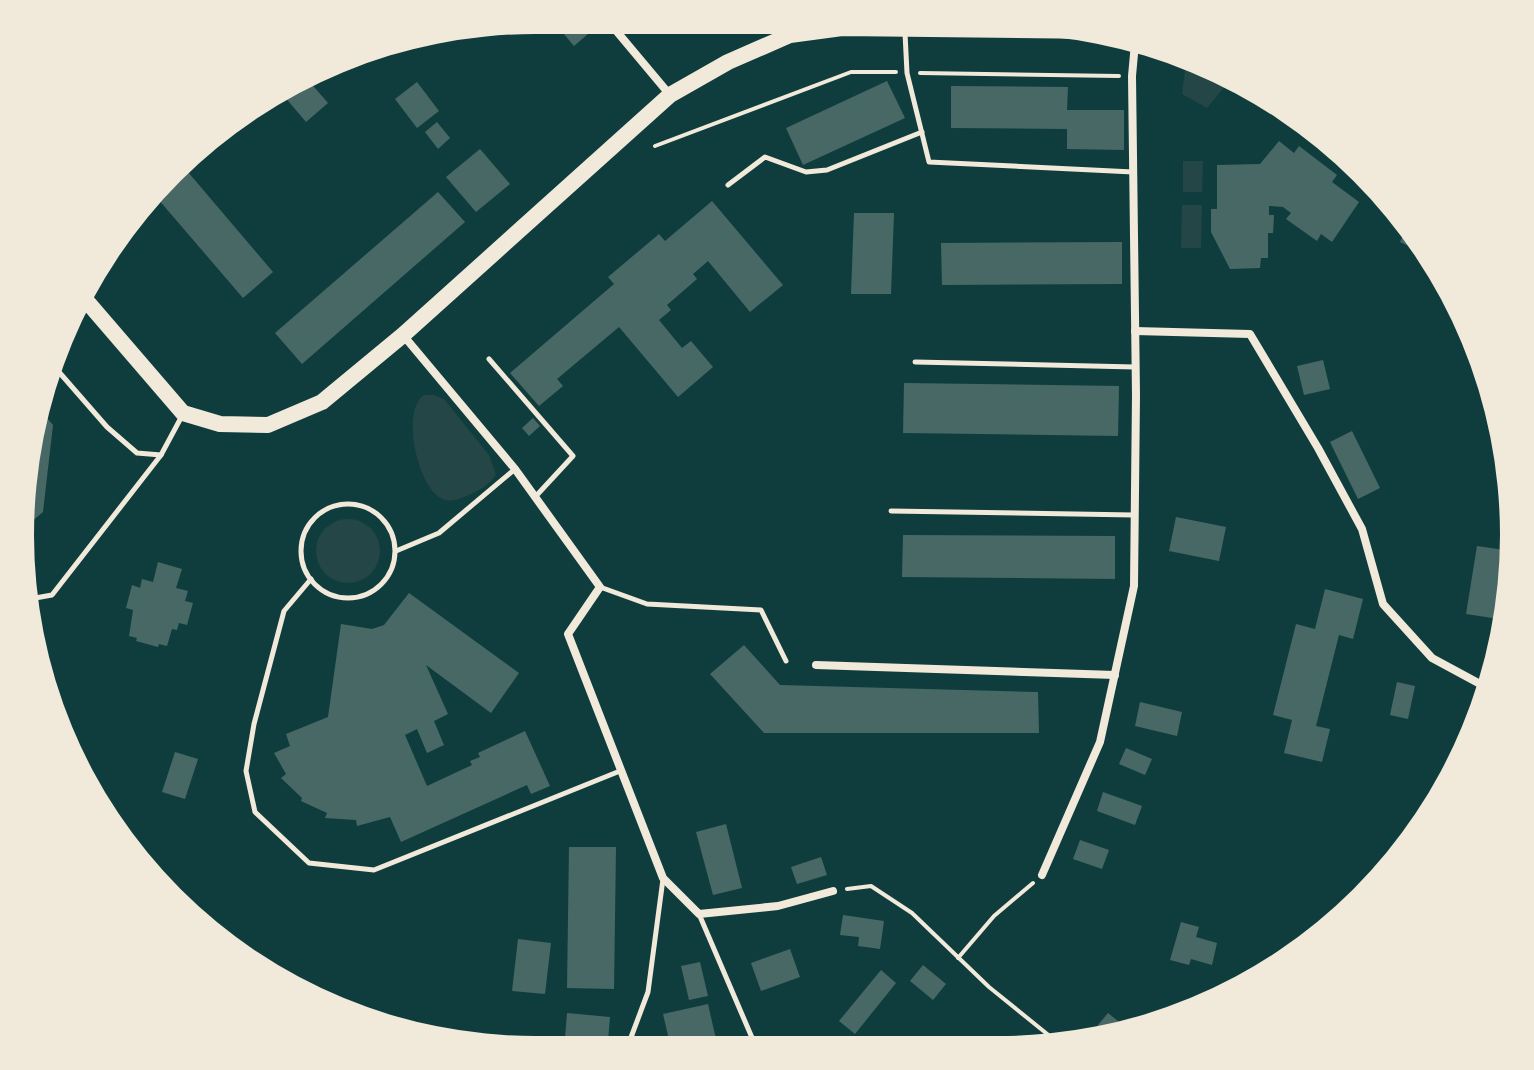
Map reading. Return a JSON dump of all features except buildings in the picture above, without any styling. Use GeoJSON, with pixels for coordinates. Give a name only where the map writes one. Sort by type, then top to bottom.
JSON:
{"type":"FeatureCollection","features":[{"type":"Feature","properties":{"kind":"main road"},"geometry":{"type":"LineString","coordinates":[[90,305],[183,413],[220,424],[268,425],[322,402],[403,335],[670,95],[728,62],[797,34]]}},
{"type":"Feature","properties":{"kind":"street"},"geometry":{"type":"LineString","coordinates":[[619,34],[670,95]]}},
{"type":"Feature","properties":{"kind":"street"},"geometry":{"type":"LineString","coordinates":[[1042,875],[1100,742],[1134,586],[1134,53]]}},
{"type":"Feature","properties":{"kind":"street"},"geometry":{"type":"LineString","coordinates":[[1135,331],[1250,334],[1362,529],[1383,604],[1432,658],[1477,682]]}},
{"type":"Feature","properties":{"kind":"street"},"geometry":{"type":"LineString","coordinates":[[403,335],[515,469],[600,587],[568,634],[663,878],[699,914],[778,906],[833,891]]}},
{"type":"Feature","properties":{"kind":"street"},"geometry":{"type":"LineString","coordinates":[[816,665],[1115,675]]}},
{"type":"Feature","properties":{"kind":"lane"},"geometry":{"type":"LineString","coordinates":[[904,34],[907,73],[929,162],[1133,172]]}},
{"type":"Feature","properties":{"kind":"lane"},"geometry":{"type":"LineString","coordinates":[[728,185],[765,157],[806,172],[827,170],[922,132]]}},
{"type":"Feature","properties":{"kind":"lane"},"geometry":{"type":"LineString","coordinates":[[489,359],[573,456],[535,497]]}},
{"type":"Feature","properties":{"kind":"lane"},"geometry":{"type":"LineString","coordinates":[[915,362],[1136,367]]}},
{"type":"Feature","properties":{"kind":"lane"},"geometry":{"type":"LineString","coordinates":[[61,374],[107,427],[137,453],[161,455]]}},
{"type":"Feature","properties":{"kind":"lane"},"geometry":{"type":"LineString","coordinates":[[38,598],[52,595],[161,455],[183,413]]}},
{"type":"Feature","properties":{"kind":"lane"},"geometry":{"type":"LineString","coordinates":[[396,551],[439,533],[515,469]]}},
{"type":"Feature","properties":{"kind":"lane"},"geometry":{"type":"LineString","coordinates":[[344,504],[360,505],[374,511],[385,522],[393,535],[396,551],[393,566],[385,580],[374,590],[360,597],[344,598],[329,594],[311,579],[302,558],[301,543],[316,516],[344,504]]}},
{"type":"Feature","properties":{"kind":"lane"},"geometry":{"type":"LineString","coordinates":[[891,511],[1135,515]]}},
{"type":"Feature","properties":{"kind":"lane"},"geometry":{"type":"LineString","coordinates":[[311,579],[284,611],[254,724],[246,771],[255,812],[309,863],[374,870],[620,771]]}},
{"type":"Feature","properties":{"kind":"lane"},"geometry":{"type":"LineString","coordinates":[[600,587],[647,604],[761,610],[786,661]]}},
{"type":"Feature","properties":{"kind":"lane"},"geometry":{"type":"LineString","coordinates":[[632,1036],[648,992],[663,878]]}},
{"type":"Feature","properties":{"kind":"lane"},"geometry":{"type":"LineString","coordinates":[[699,914],[751,1036]]}},
{"type":"Feature","properties":{"kind":"path"},"geometry":{"type":"LineString","coordinates":[[655,146],[851,72],[1132,76]]}},
{"type":"Feature","properties":{"kind":"path"},"geometry":{"type":"LineString","coordinates":[[958,958],[994,916],[1042,875]]}},
{"type":"Feature","properties":{"kind":"path"},"geometry":{"type":"LineString","coordinates":[[833,891],[871,886],[912,913],[989,987],[1047,1034]]}},
{"type":"Feature","properties":{"kind":"shaded area"},"geometry":{"type":"Polygon","coordinates":[[[1185,70],[1224,87],[1207,108],[1182,94],[1185,70]]]}},
{"type":"Feature","properties":{"kind":"shaded area"},"geometry":{"type":"Polygon","coordinates":[[[1183,161],[1203,161],[1202,192],[1183,192],[1183,161]]]}},
{"type":"Feature","properties":{"kind":"shaded area"},"geometry":{"type":"Polygon","coordinates":[[[1182,205],[1202,205],[1201,248],[1181,248],[1182,205]]]}},
{"type":"Feature","properties":{"kind":"shaded area"},"geometry":{"type":"Polygon","coordinates":[[[424,395],[444,399],[489,455],[496,475],[482,488],[460,499],[441,498],[432,491],[419,464],[413,431],[414,416],[417,403],[424,395]]]}},
{"type":"Feature","properties":{"kind":"shaded area"},"geometry":{"type":"Polygon","coordinates":[[[342,519],[354,519],[371,528],[378,539],[378,563],[371,574],[354,583],[342,583],[330,578],[321,569],[316,557],[316,545],[321,533],[330,524],[342,519]]]}}]}
